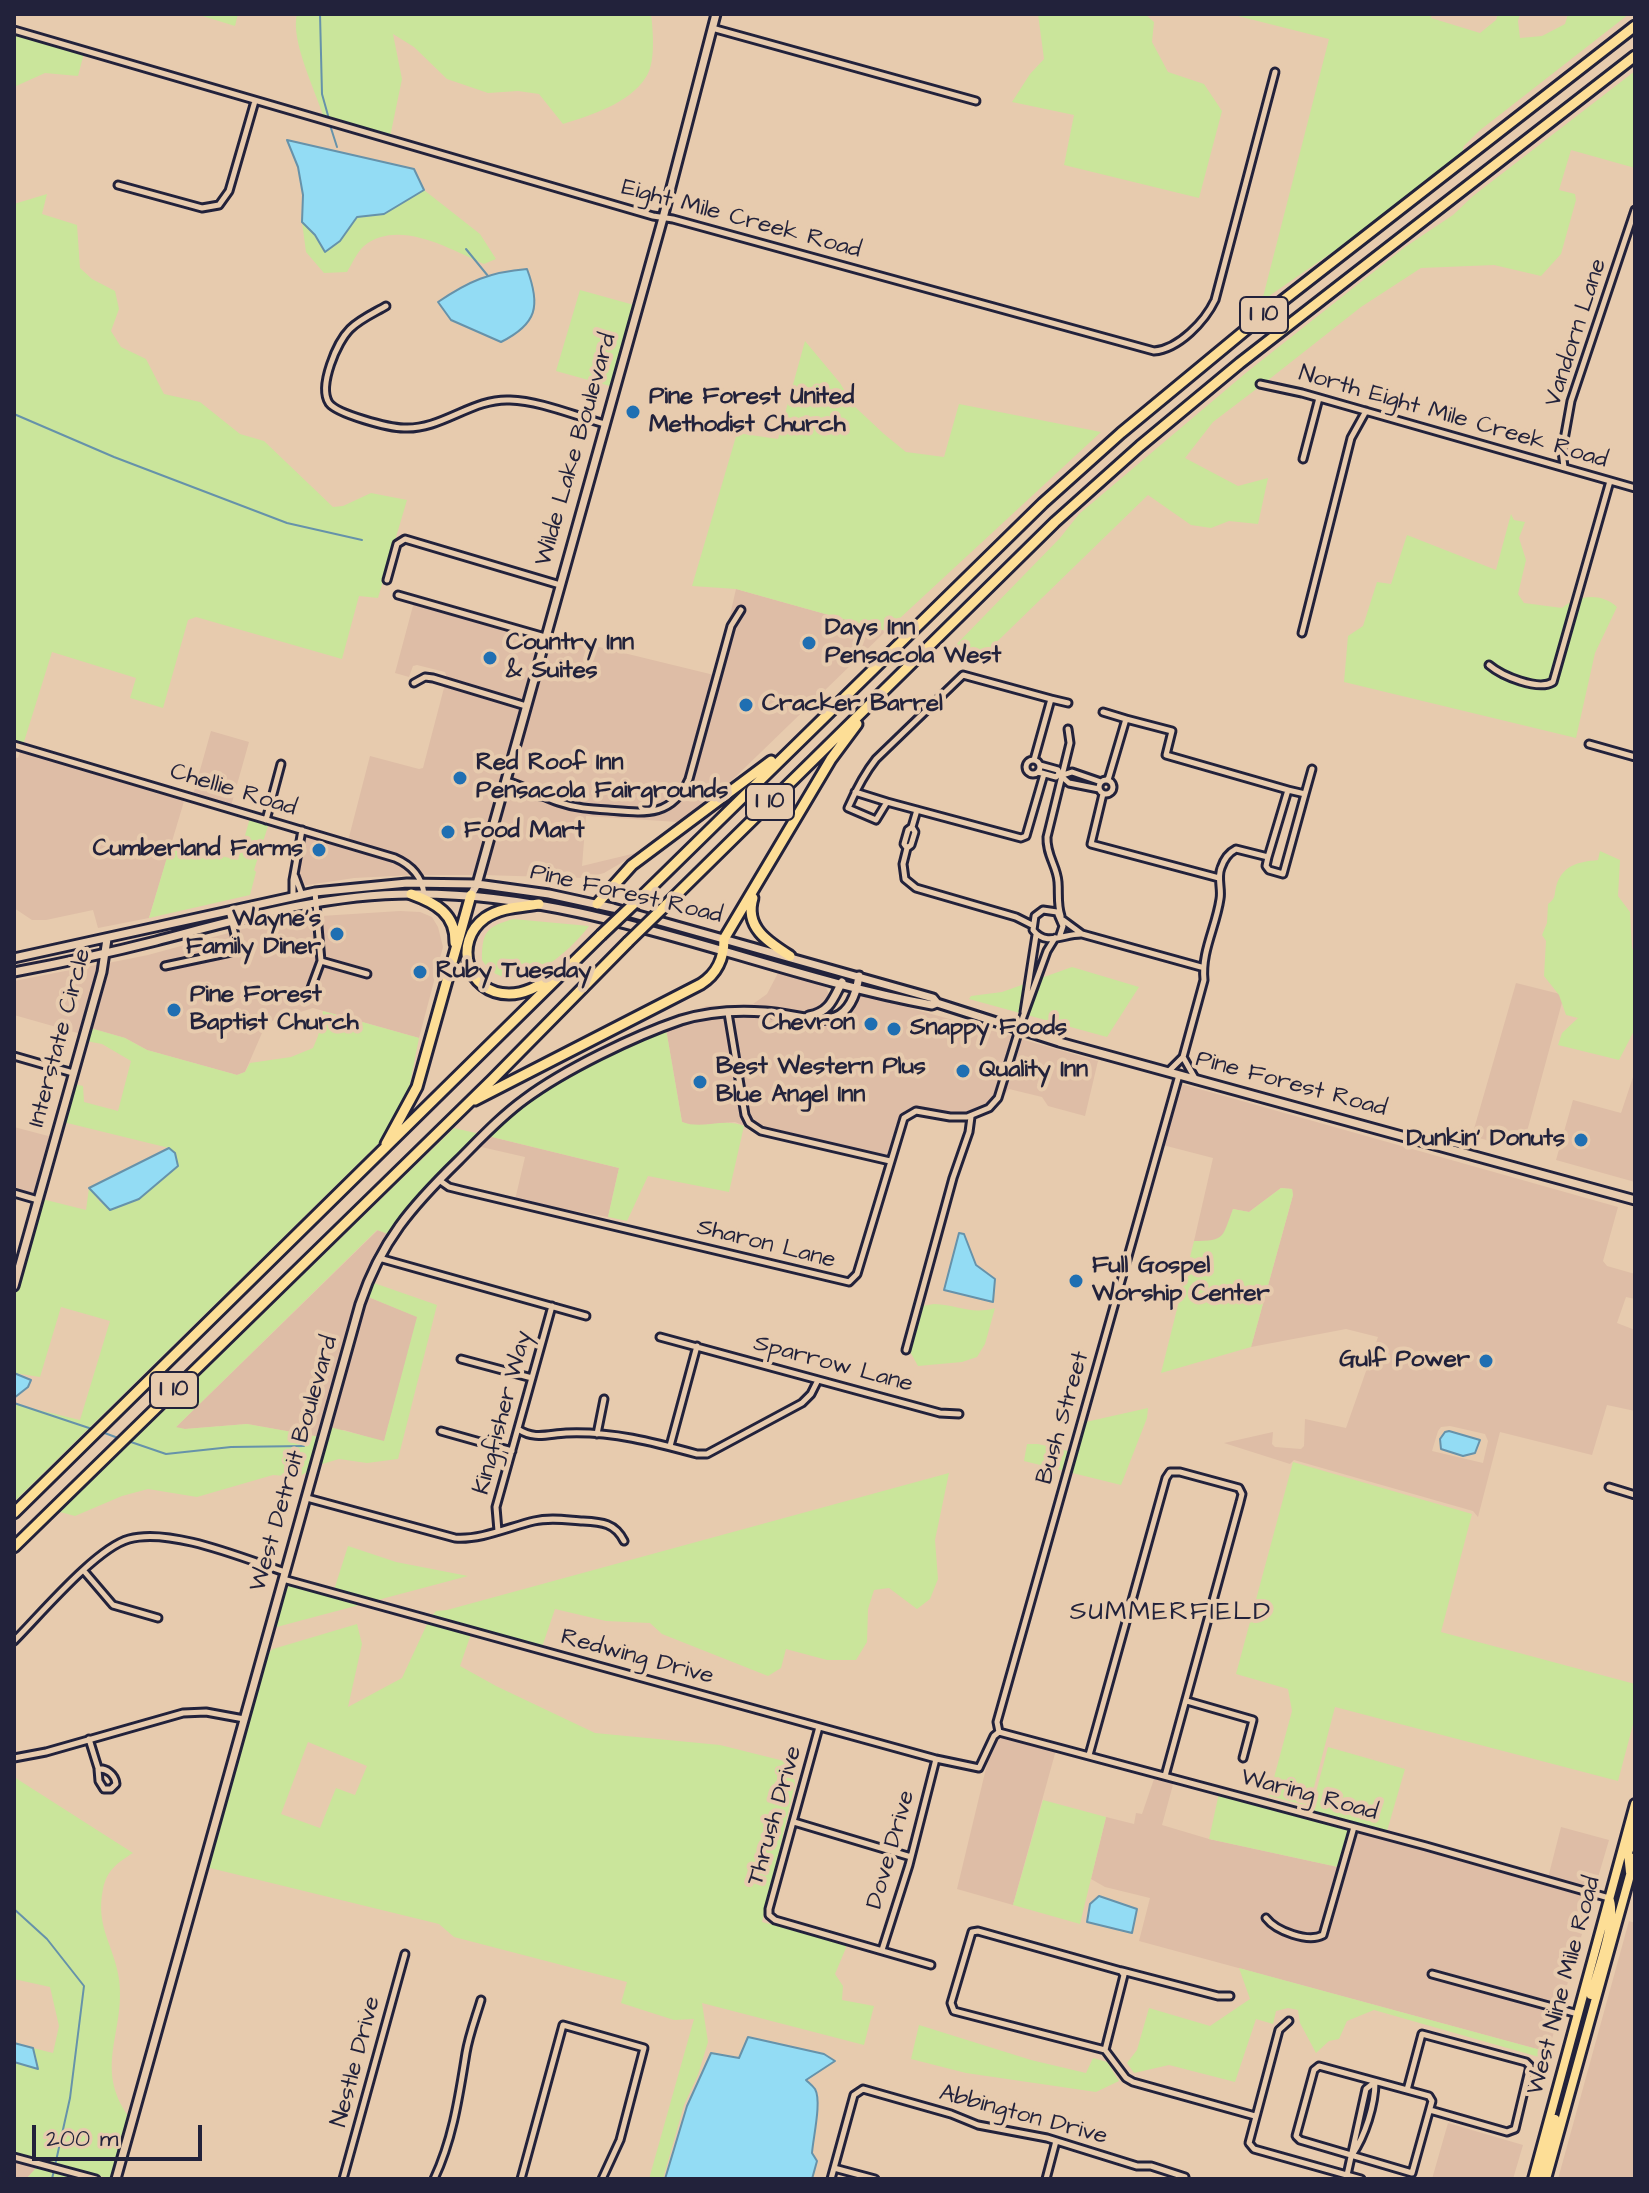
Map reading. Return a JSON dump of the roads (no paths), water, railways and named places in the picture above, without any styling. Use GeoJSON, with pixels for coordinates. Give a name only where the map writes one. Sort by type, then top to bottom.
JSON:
{"type":"FeatureCollection","features":[{"type":"Feature","properties":{"kind":"highway","name":"I 10"},"geometry":{"type":"LineString","coordinates":[[14,1513],[1043,503],[1156,402],[1254,323],[1635,26]]}},
{"type":"Feature","properties":{"kind":"highway","name":"I 10"},"geometry":{"type":"LineString","coordinates":[[14,1547],[1055,522],[1180,411],[1635,56]]}},
{"type":"Feature","properties":{"kind":"highway"},"geometry":{"type":"LineString","coordinates":[[459,1112],[475,1100],[707,981],[717,970],[724,950],[724,939],[831,759],[875,699]]}},
{"type":"Feature","properties":{"kind":"highway"},"geometry":{"type":"LineString","coordinates":[[597,904],[632,865],[794,746]]}},
{"type":"Feature","properties":{"kind":"highway"},"geometry":{"type":"LineString","coordinates":[[761,878],[751,902],[750,912],[755,927],[767,941],[790,956]]}},
{"type":"Feature","properties":{"kind":"highway"},"geometry":{"type":"LineString","coordinates":[[411,894],[434,903],[448,917],[455,934],[453,959]]}},
{"type":"Feature","properties":{"kind":"highway"},"geometry":{"type":"LineString","coordinates":[[378,1156],[417,1087],[471,895]]}},
{"type":"Feature","properties":{"kind":"highway"},"geometry":{"type":"LineString","coordinates":[[539,904],[505,909],[490,915],[478,925],[467,945],[471,971],[486,987],[508,994],[536,987],[570,968]]}},
{"type":"Feature","properties":{"kind":"main road","name":"West Nine Mile Road"},"geometry":{"type":"LineString","coordinates":[[1533,2179],[1635,1804]]}},
{"type":"Feature","properties":{"kind":"main road"},"geometry":{"type":"LineString","coordinates":[[1633,1874],[1628,1853],[1635,1830]]}},
{"type":"Feature","properties":{"kind":"main road","name":"West Nine Mile Road"},"geometry":{"type":"LineString","coordinates":[[1546,2179],[1633,1874],[1635,1857]]}},
{"type":"Feature","properties":{"kind":"main road"},"geometry":{"type":"LineString","coordinates":[[1594,2007],[1590,2001],[1613,1906],[1609,1898]]}},
{"type":"Feature","properties":{"kind":"main road"},"geometry":{"type":"LineString","coordinates":[[1540,2179],[1556,2115],[1553,2107]]}},
{"type":"Feature","properties":{"kind":"street","name":"Wilde Lake Boulevard"},"geometry":{"type":"LineString","coordinates":[[471,895],[477,884],[663,218],[716,14]]}},
{"type":"Feature","properties":{"kind":"street"},"geometry":{"type":"LineString","coordinates":[[712,28],[976,101]]}},
{"type":"Feature","properties":{"kind":"street","name":"Eight Mile Creek Road"},"geometry":{"type":"LineString","coordinates":[[14,30],[663,218],[1137,348],[1162,351],[1203,319],[1215,300],[1275,72]]}},
{"type":"Feature","properties":{"kind":"street"},"geometry":{"type":"LineString","coordinates":[[118,185],[202,208],[219,205],[229,191],[255,101]]}},
{"type":"Feature","properties":{"kind":"street","name":"Vandorn Lane"},"geometry":{"type":"LineString","coordinates":[[1564,468],[1562,451],[1571,401],[1635,210]]}},
{"type":"Feature","properties":{"kind":"street"},"geometry":{"type":"LineString","coordinates":[[386,306],[358,322],[338,346],[325,393],[338,410],[397,428],[415,428],[488,402],[513,400],[605,424]]}},
{"type":"Feature","properties":{"kind":"street","name":"North Eight Mile Creek Road"},"geometry":{"type":"LineString","coordinates":[[1260,384],[1635,488]]}},
{"type":"Feature","properties":{"kind":"street"},"geometry":{"type":"LineString","coordinates":[[1303,459],[1319,398]]}},
{"type":"Feature","properties":{"kind":"street"},"geometry":{"type":"LineString","coordinates":[[1302,633],[1351,438],[1366,411]]}},
{"type":"Feature","properties":{"kind":"street"},"geometry":{"type":"LineString","coordinates":[[1489,665],[1500,674],[1544,687],[1553,682],[1610,481]]}},
{"type":"Feature","properties":{"kind":"street"},"geometry":{"type":"LineString","coordinates":[[387,580],[397,544],[405,539],[560,585]]}},
{"type":"Feature","properties":{"kind":"street"},"geometry":{"type":"LineString","coordinates":[[398,595],[545,637]]}},
{"type":"Feature","properties":{"kind":"street"},"geometry":{"type":"LineString","coordinates":[[504,785],[524,785],[544,797],[574,807],[643,813],[660,810],[675,801],[689,779],[731,626],[741,610]]}},
{"type":"Feature","properties":{"kind":"street"},"geometry":{"type":"LineString","coordinates":[[887,802],[876,820],[848,808],[876,759],[963,675],[1068,703]]}},
{"type":"Feature","properties":{"kind":"street"},"geometry":{"type":"LineString","coordinates":[[414,683],[425,677],[433,678],[526,706]]}},
{"type":"Feature","properties":{"kind":"street"},"geometry":{"type":"LineString","coordinates":[[855,792],[1021,838],[1026,836],[1051,699]]}},
{"type":"Feature","properties":{"kind":"street"},"geometry":{"type":"LineString","coordinates":[[1103,712],[1172,731],[1166,755],[1305,794]]}},
{"type":"Feature","properties":{"kind":"street"},"geometry":{"type":"LineString","coordinates":[[1126,719],[1103,786],[1091,844],[1219,878]]}},
{"type":"Feature","properties":{"kind":"street"},"geometry":{"type":"LineString","coordinates":[[906,1350],[971,1117],[989,1108],[1002,1092],[1023,1017],[1047,951],[1058,937],[1062,918],[1057,896],[1059,883],[1049,857],[1047,837],[1070,743],[1068,729]]}},
{"type":"Feature","properties":{"kind":"street"},"geometry":{"type":"LineString","coordinates":[[1589,744],[1635,757]]}},
{"type":"Feature","properties":{"kind":"street","name":"Chellie Road"},"geometry":{"type":"LineString","coordinates":[[14,745],[395,858],[409,865],[423,883]]}},
{"type":"Feature","properties":{"kind":"street"},"geometry":{"type":"LineString","coordinates":[[266,820],[281,764]]}},
{"type":"Feature","properties":{"kind":"street"},"geometry":{"type":"LineString","coordinates":[[1039,768],[1058,770],[1069,783],[1103,786]]}},
{"type":"Feature","properties":{"kind":"street"},"geometry":{"type":"LineString","coordinates":[[1288,790],[1266,866],[1283,874],[1312,769]]}},
{"type":"Feature","properties":{"kind":"street"},"geometry":{"type":"LineString","coordinates":[[1061,775],[1072,772],[1103,786]]}},
{"type":"Feature","properties":{"kind":"street"},"geometry":{"type":"LineString","coordinates":[[917,810],[904,844],[907,848],[903,864],[905,879],[916,888],[1016,917],[1032,925]]}},
{"type":"Feature","properties":{"kind":"street"},"geometry":{"type":"LineString","coordinates":[[293,896],[302,830]]}},
{"type":"Feature","properties":{"kind":"street"},"geometry":{"type":"LineString","coordinates":[[1168,1072],[1183,1057],[1204,980],[1201,967],[1219,906],[1221,868],[1231,850],[1268,857]]}},
{"type":"Feature","properties":{"kind":"street"},"geometry":{"type":"LineString","coordinates":[[295,871],[302,895]]}},
{"type":"Feature","properties":{"kind":"street"},"geometry":{"type":"LineString","coordinates":[[423,883],[424,894]]}},
{"type":"Feature","properties":{"kind":"street","name":"Pine Forest Road"},"geometry":{"type":"LineString","coordinates":[[14,958],[229,909],[376,884],[477,884],[549,894],[790,956],[933,998],[937,1003],[1020,1030],[1635,1200]]}},
{"type":"Feature","properties":{"kind":"street"},"geometry":{"type":"LineString","coordinates":[[307,999],[321,961],[315,892]]}},
{"type":"Feature","properties":{"kind":"street","name":"Pine Forest Road"},"geometry":{"type":"LineString","coordinates":[[14,972],[316,903],[373,895],[471,895],[585,913],[857,988],[904,1000],[932,1005],[937,1003]]}},
{"type":"Feature","properties":{"kind":"street"},"geometry":{"type":"LineString","coordinates":[[1016,917],[1035,916],[1057,896]]}},
{"type":"Feature","properties":{"kind":"street"},"geometry":{"type":"LineString","coordinates":[[165,966],[231,952],[236,939],[229,909]]}},
{"type":"Feature","properties":{"kind":"street"},"geometry":{"type":"LineString","coordinates":[[1043,910],[1053,910],[1082,934]]}},
{"type":"Feature","properties":{"kind":"street"},"geometry":{"type":"LineString","coordinates":[[1023,1017],[1036,935],[1032,925],[1035,916]]}},
{"type":"Feature","properties":{"kind":"street"},"geometry":{"type":"LineString","coordinates":[[1036,935],[1045,940],[1082,934],[1201,967]]}},
{"type":"Feature","properties":{"kind":"street","name":"Interstate Circle"},"geometry":{"type":"LineString","coordinates":[[14,1286],[107,953],[107,939]]}},
{"type":"Feature","properties":{"kind":"street"},"geometry":{"type":"LineString","coordinates":[[321,961],[367,974]]}},
{"type":"Feature","properties":{"kind":"street"},"geometry":{"type":"LineString","coordinates":[[802,1017],[825,1011],[848,973]]}},
{"type":"Feature","properties":{"kind":"street"},"geometry":{"type":"LineString","coordinates":[[857,988],[859,976]]}},
{"type":"Feature","properties":{"kind":"street"},"geometry":{"type":"LineString","coordinates":[[821,978],[829,984],[834,998]]}},
{"type":"Feature","properties":{"kind":"street","name":"West Detroit Boulevard"},"geometry":{"type":"LineString","coordinates":[[116,2179],[360,1304],[378,1258],[402,1219],[504,1116],[550,1082],[660,1028],[685,1019],[765,1012],[821,1020],[839,1015],[854,1001],[857,988]]}},
{"type":"Feature","properties":{"kind":"street"},"geometry":{"type":"LineString","coordinates":[[728,1013],[741,1103],[749,1123],[761,1131],[890,1161]]}},
{"type":"Feature","properties":{"kind":"street"},"geometry":{"type":"LineString","coordinates":[[14,1056],[73,1073]]}},
{"type":"Feature","properties":{"kind":"street"},"geometry":{"type":"LineString","coordinates":[[1183,1057],[1196,1080]]}},
{"type":"Feature","properties":{"kind":"street","name":"Bush Street"},"geometry":{"type":"LineString","coordinates":[[981,1767],[994,1736],[999,1732],[997,1722],[1179,1075]]}},
{"type":"Feature","properties":{"kind":"street","name":"Sharon Lane"},"geometry":{"type":"LineString","coordinates":[[439,1180],[449,1187],[845,1282],[857,1274],[901,1122],[911,1112],[921,1111],[958,1118],[971,1117]]}},
{"type":"Feature","properties":{"kind":"street"},"geometry":{"type":"LineString","coordinates":[[14,1193],[38,1200]]}},
{"type":"Feature","properties":{"kind":"street","name":"Kingfisher Way"},"geometry":{"type":"LineString","coordinates":[[378,1258],[586,1316]]}},
{"type":"Feature","properties":{"kind":"street","name":"Kingfisher Way"},"geometry":{"type":"LineString","coordinates":[[498,1531],[496,1507],[552,1306]]}},
{"type":"Feature","properties":{"kind":"street","name":"Sparrow Lane"},"geometry":{"type":"LineString","coordinates":[[660,1337],[940,1413],[959,1414]]}},
{"type":"Feature","properties":{"kind":"street"},"geometry":{"type":"LineString","coordinates":[[670,1446],[697,1346]]}},
{"type":"Feature","properties":{"kind":"street"},"geometry":{"type":"LineString","coordinates":[[461,1359],[532,1378]]}},
{"type":"Feature","properties":{"kind":"street"},"geometry":{"type":"LineString","coordinates":[[518,1429],[538,1437],[597,1434],[642,1439],[697,1454],[712,1452],[802,1403],[818,1380]]}},
{"type":"Feature","properties":{"kind":"street"},"geometry":{"type":"LineString","coordinates":[[597,1434],[604,1399]]}},
{"type":"Feature","properties":{"kind":"street"},"geometry":{"type":"LineString","coordinates":[[441,1431],[512,1451]]}},
{"type":"Feature","properties":{"kind":"street"},"geometry":{"type":"LineString","coordinates":[[1089,1755],[1166,1478],[1170,1472],[1180,1472],[1239,1488],[1242,1494],[1165,1776]]}},
{"type":"Feature","properties":{"kind":"street"},"geometry":{"type":"LineString","coordinates":[[1609,1487],[1635,1495]]}},
{"type":"Feature","properties":{"kind":"street"},"geometry":{"type":"LineString","coordinates":[[307,1498],[455,1538],[471,1538],[541,1519],[602,1522],[616,1528],[624,1541]]}},
{"type":"Feature","properties":{"kind":"street","name":"Redwing Drive"},"geometry":{"type":"LineString","coordinates":[[14,1641],[84,1571],[118,1543],[148,1536],[177,1539],[284,1576],[819,1727],[976,1769],[981,1767]]}},
{"type":"Feature","properties":{"kind":"street"},"geometry":{"type":"LineString","coordinates":[[84,1571],[113,1605],[158,1618]]}},
{"type":"Feature","properties":{"kind":"street"},"geometry":{"type":"LineString","coordinates":[[1187,1701],[1253,1720],[1243,1758]]}},
{"type":"Feature","properties":{"kind":"street"},"geometry":{"type":"LineString","coordinates":[[14,1758],[193,1712],[244,1719]]}},
{"type":"Feature","properties":{"kind":"street","name":"Thrush Drive"},"geometry":{"type":"LineString","coordinates":[[819,1727],[769,1915],[775,1920],[882,1950]]}},
{"type":"Feature","properties":{"kind":"street","name":"Waring Road"},"geometry":{"type":"LineString","coordinates":[[999,1732],[1609,1898]]}},
{"type":"Feature","properties":{"kind":"street"},"geometry":{"type":"LineString","coordinates":[[89,1739],[102,1787],[111,1789],[116,1784],[115,1778],[107,1770],[98,1768]]}},
{"type":"Feature","properties":{"kind":"street","name":"Dove Drive"},"geometry":{"type":"LineString","coordinates":[[882,1950],[911,1857],[936,1759]]}},
{"type":"Feature","properties":{"kind":"street"},"geometry":{"type":"LineString","coordinates":[[794,1822],[911,1857]]}},
{"type":"Feature","properties":{"kind":"street"},"geometry":{"type":"LineString","coordinates":[[1266,1918],[1275,1928],[1312,1938],[1323,1935],[1354,1827]]}},
{"type":"Feature","properties":{"kind":"street"},"geometry":{"type":"LineString","coordinates":[[1230,1996],[1218,1996],[1121,1971],[978,1931],[970,1935],[951,2003],[954,2011],[1102,2050],[1133,2082],[1255,2116]]}},
{"type":"Feature","properties":{"kind":"street"},"geometry":{"type":"LineString","coordinates":[[882,1950],[931,1965]]}},
{"type":"Feature","properties":{"kind":"street","name":"Nestle Drive"},"geometry":{"type":"LineString","coordinates":[[343,2179],[405,1954]]}},
{"type":"Feature","properties":{"kind":"street"},"geometry":{"type":"LineString","coordinates":[[1102,2050],[1124,1975],[1121,1971]]}},
{"type":"Feature","properties":{"kind":"street"},"geometry":{"type":"LineString","coordinates":[[1432,1974],[1579,2014]]}},
{"type":"Feature","properties":{"kind":"street"},"geometry":{"type":"LineString","coordinates":[[434,2179],[443,2160],[481,2000]]}},
{"type":"Feature","properties":{"kind":"street"},"geometry":{"type":"LineString","coordinates":[[1289,2021],[1279,2030],[1249,2143],[1254,2149],[1361,2179]]}},
{"type":"Feature","properties":{"kind":"street"},"geometry":{"type":"LineString","coordinates":[[521,2179],[563,2025],[644,2048],[620,2140],[602,2179]]}},
{"type":"Feature","properties":{"kind":"street"},"geometry":{"type":"LineString","coordinates":[[1407,2090],[1422,2034],[1526,2062],[1530,2066],[1515,2129],[1507,2132],[1430,2110]]}},
{"type":"Feature","properties":{"kind":"street"},"geometry":{"type":"LineString","coordinates":[[1319,2066],[1375,2082],[1429,2096],[1432,2101],[1411,2176],[1300,2140],[1296,2136],[1314,2070],[1319,2066]]}},
{"type":"Feature","properties":{"kind":"street"},"geometry":{"type":"LineString","coordinates":[[1347,2175],[1352,2155],[1360,2143],[1375,2082]]}},
{"type":"Feature","properties":{"kind":"street","name":"Abbington Drive"},"geometry":{"type":"LineString","coordinates":[[834,2168],[854,2095],[863,2089],[951,2114],[978,2125],[1010,2129],[1185,2177]]}},
{"type":"Feature","properties":{"kind":"street"},"geometry":{"type":"LineString","coordinates":[[1046,2179],[1056,2141]]}},
{"type":"Feature","properties":{"kind":"street"},"geometry":{"type":"LineString","coordinates":[[14,2157],[96,2179]]}},
{"type":"Feature","properties":{"kind":"street"},"geometry":{"type":"LineString","coordinates":[[831,2179],[834,2168],[875,2179]]}},
{"type":"Feature","properties":{"kind":"water"},"geometry":{"type":"Polygon","coordinates":[[[287,140],[414,169],[424,190],[384,214],[357,217],[340,241],[325,252],[315,235],[302,222],[303,195],[298,167],[287,140]]]}},
{"type":"Feature","properties":{"kind":"water"},"geometry":{"type":"Polygon","coordinates":[[[527,269],[534,293],[533,313],[522,328],[501,342],[451,320],[438,302],[480,279],[527,269]]]}},
{"type":"Feature","properties":{"kind":"water"},"geometry":{"type":"Polygon","coordinates":[[[169,1148],[175,1153],[178,1166],[139,1199],[110,1210],[89,1188],[169,1148]]]}},
{"type":"Feature","properties":{"kind":"water"},"geometry":{"type":"Polygon","coordinates":[[[959,1233],[964,1234],[976,1265],[995,1279],[993,1302],[944,1290],[959,1233]]]}},
{"type":"Feature","properties":{"kind":"water"},"geometry":{"type":"Polygon","coordinates":[[[14,1373],[31,1380],[28,1387],[14,1398],[14,1373]]]}},
{"type":"Feature","properties":{"kind":"water"},"geometry":{"type":"Polygon","coordinates":[[[1449,1431],[1480,1440],[1475,1453],[1463,1456],[1441,1449],[1440,1439],[1449,1431]]]}},
{"type":"Feature","properties":{"kind":"water"},"geometry":{"type":"Polygon","coordinates":[[[1099,1896],[1137,1909],[1132,1933],[1087,1922],[1090,1904],[1099,1896]]]}},
{"type":"Feature","properties":{"kind":"water"},"geometry":{"type":"Polygon","coordinates":[[[748,2037],[824,2054],[835,2061],[806,2080],[815,2089],[818,2102],[812,2153],[817,2161],[812,2179],[665,2179],[687,2106],[711,2053],[739,2058],[748,2037]]]}},
{"type":"Feature","properties":{"kind":"water"},"geometry":{"type":"Polygon","coordinates":[[[14,2043],[33,2048],[38,2069],[14,2062],[14,2043]]]}},
{"type":"Feature","properties":{"kind":"waterway"},"geometry":{"type":"LineString","coordinates":[[320,14],[322,94],[329,119]]}},
{"type":"Feature","properties":{"kind":"waterway"},"geometry":{"type":"LineString","coordinates":[[330,125],[337,147]]}},
{"type":"Feature","properties":{"kind":"waterway"},"geometry":{"type":"LineString","coordinates":[[466,249],[488,276]]}},
{"type":"Feature","properties":{"kind":"waterway"},"geometry":{"type":"LineString","coordinates":[[14,414],[114,457],[287,523],[362,540]]}},
{"type":"Feature","properties":{"kind":"waterway"},"geometry":{"type":"LineString","coordinates":[[14,1403],[92,1429]]}},
{"type":"Feature","properties":{"kind":"waterway"},"geometry":{"type":"LineString","coordinates":[[102,1432],[118,1438]]}},
{"type":"Feature","properties":{"kind":"waterway"},"geometry":{"type":"LineString","coordinates":[[128,1441],[166,1454],[231,1447],[304,1446]]}},
{"type":"Feature","properties":{"kind":"waterway"},"geometry":{"type":"LineString","coordinates":[[14,1909],[47,1939],[84,1986],[70,2098],[52,2179]]}},
{"type":"Feature","properties":{"kind":"place","name":"Pine Forest United Methodist Church"},"geometry":{"type":"Point","coordinates":[633,412]}},
{"type":"Feature","properties":{"kind":"place","name":"Days Inn Pensacola West"},"geometry":{"type":"Point","coordinates":[809,643]}},
{"type":"Feature","properties":{"kind":"place","name":"Country Inn & Suites"},"geometry":{"type":"Point","coordinates":[490,658]}},
{"type":"Feature","properties":{"kind":"place","name":"Cracker Barrel"},"geometry":{"type":"Point","coordinates":[746,705]}},
{"type":"Feature","properties":{"kind":"place","name":"Red Roof Inn Pensacola Fairgrounds"},"geometry":{"type":"Point","coordinates":[460,778]}},
{"type":"Feature","properties":{"kind":"place","name":"Food Mart"},"geometry":{"type":"Point","coordinates":[448,832]}},
{"type":"Feature","properties":{"kind":"place","name":"Cumberland Farms"},"geometry":{"type":"Point","coordinates":[319,850]}},
{"type":"Feature","properties":{"kind":"place","name":"Wayne's Family Diner"},"geometry":{"type":"Point","coordinates":[337,934]}},
{"type":"Feature","properties":{"kind":"place","name":"Ruby Tuesday"},"geometry":{"type":"Point","coordinates":[420,972]}},
{"type":"Feature","properties":{"kind":"place","name":"Pine Forest Baptist Church"},"geometry":{"type":"Point","coordinates":[174,1010]}},
{"type":"Feature","properties":{"kind":"place","name":"Chevron"},"geometry":{"type":"Point","coordinates":[871,1024]}},
{"type":"Feature","properties":{"kind":"place","name":"Snappy Foods"},"geometry":{"type":"Point","coordinates":[894,1029]}},
{"type":"Feature","properties":{"kind":"place","name":"Quality Inn"},"geometry":{"type":"Point","coordinates":[963,1071]}},
{"type":"Feature","properties":{"kind":"place","name":"Best Western Plus Blue Angel Inn"},"geometry":{"type":"Point","coordinates":[700,1082]}},
{"type":"Feature","properties":{"kind":"place","name":"Dunkin' Donuts"},"geometry":{"type":"Point","coordinates":[1581,1140]}},
{"type":"Feature","properties":{"kind":"place","name":"Full Gospel Worship Center"},"geometry":{"type":"Point","coordinates":[1076,1281]}},
{"type":"Feature","properties":{"kind":"place","name":"Gulf Power"},"geometry":{"type":"Point","coordinates":[1486,1361]}},
{"type":"Feature","properties":{"kind":"district","name":"SUMMERFIELD"},"geometry":{"type":"Point","coordinates":[1171,1614]}}]}
